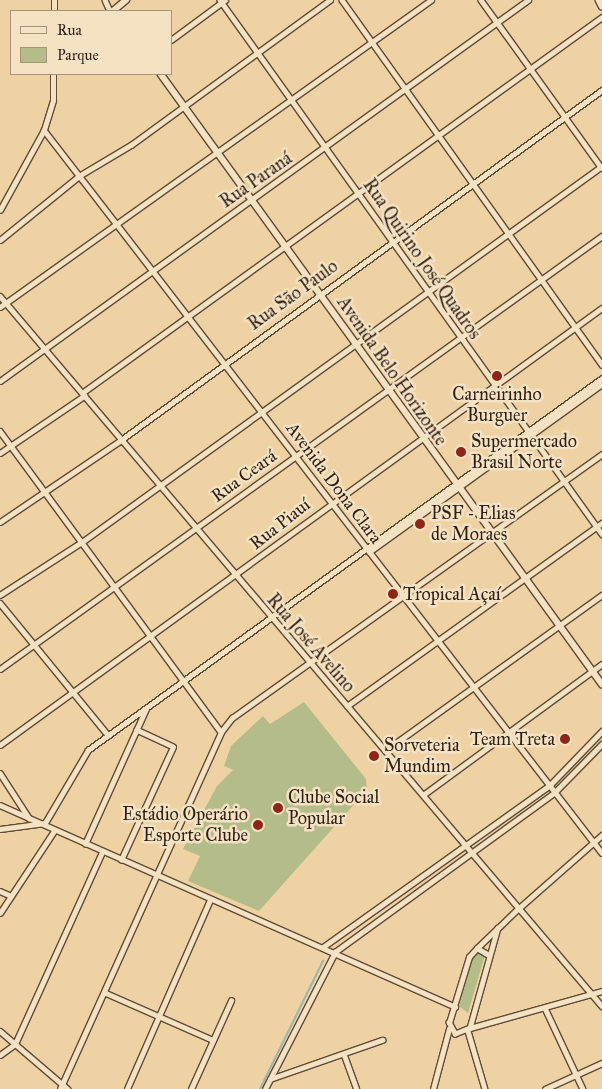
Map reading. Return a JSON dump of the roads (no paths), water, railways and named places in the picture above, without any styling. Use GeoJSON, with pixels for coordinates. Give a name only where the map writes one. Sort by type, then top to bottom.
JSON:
{"type":"FeatureCollection","features":[{"type":"Feature","properties":{"kind":"street"},"geometry":{"type":"LineString","coordinates":[[113,10],[126,0]]}},
{"type":"Feature","properties":{"kind":"street"},"geometry":{"type":"LineString","coordinates":[[0,240],[79,176],[109,160],[182,104],[330,0]]}},
{"type":"Feature","properties":{"kind":"street"},"geometry":{"type":"LineString","coordinates":[[342,0],[602,365]]}},
{"type":"Feature","properties":{"kind":"street"},"geometry":{"type":"LineString","coordinates":[[0,307],[431,0]]}},
{"type":"Feature","properties":{"kind":"street"},"geometry":{"type":"LineString","coordinates":[[0,595],[82,542],[354,343],[428,294],[602,167],[481,0]]}},
{"type":"Feature","properties":{"kind":"street","name":"Rua Paraná"},"geometry":{"type":"LineString","coordinates":[[0,381],[152,270],[406,90],[528,0]]}},
{"type":"Feature","properties":{"kind":"street"},"geometry":{"type":"LineString","coordinates":[[600,0],[602,6]]}},
{"type":"Feature","properties":{"kind":"street"},"geometry":{"type":"LineString","coordinates":[[172,39],[222,1]]}},
{"type":"Feature","properties":{"kind":"street","name":"Rua Quirino José Quadros"},"geometry":{"type":"LineString","coordinates":[[222,1],[428,294],[602,534]]}},
{"type":"Feature","properties":{"kind":"street"},"geometry":{"type":"LineString","coordinates":[[0,453],[83,394],[187,315],[602,18]]}},
{"type":"Feature","properties":{"kind":"street"},"geometry":{"type":"LineString","coordinates":[[0,210],[44,130],[53,100],[53,75]]}},
{"type":"Feature","properties":{"kind":"street","name":"Avenida Belo Horizonte"},"geometry":{"type":"LineString","coordinates":[[161,75],[455,485],[602,684]]}},
{"type":"Feature","properties":{"kind":"street","name":"Rua São Paulo"},"geometry":{"type":"LineString","coordinates":[[0,522],[121,440],[223,362],[602,90]]}},
{"type":"Feature","properties":{"kind":"street","name":"Avenida Dona Clara"},"geometry":{"type":"LineString","coordinates":[[44,130],[262,410],[329,503],[368,549],[602,853]]}},
{"type":"Feature","properties":{"kind":"street","name":"Rua Ceará"},"geometry":{"type":"LineString","coordinates":[[0,669],[602,236]]}},
{"type":"Feature","properties":{"kind":"street","name":"Rua José Avelino"},"geometry":{"type":"LineString","coordinates":[[0,296],[42,349],[83,394],[307,662],[386,750],[464,845],[602,1006]]}},
{"type":"Feature","properties":{"kind":"street","name":"Rua Piauí"},"geometry":{"type":"LineString","coordinates":[[0,745],[235,576],[329,503],[496,386],[602,308]]}},
{"type":"Feature","properties":{"kind":"street"},"geometry":{"type":"LineString","coordinates":[[455,485],[477,473],[602,378]]}},
{"type":"Feature","properties":{"kind":"street"},"geometry":{"type":"LineString","coordinates":[[46,823],[88,750],[368,549],[455,485],[474,468],[602,384]]}},
{"type":"Feature","properties":{"kind":"street"},"geometry":{"type":"LineString","coordinates":[[0,431],[150,637],[222,732]]}},
{"type":"Feature","properties":{"kind":"street"},"geometry":{"type":"LineString","coordinates":[[0,1031],[64,1088],[222,732],[232,718],[307,662],[602,454]]}},
{"type":"Feature","properties":{"kind":"street"},"geometry":{"type":"LineString","coordinates":[[474,468],[477,473]]}},
{"type":"Feature","properties":{"kind":"street"},"geometry":{"type":"LineString","coordinates":[[347,706],[602,523]]}},
{"type":"Feature","properties":{"kind":"street"},"geometry":{"type":"LineString","coordinates":[[386,750],[559,628],[602,595]]}},
{"type":"Feature","properties":{"kind":"street"},"geometry":{"type":"LineString","coordinates":[[0,603],[108,735]]}},
{"type":"Feature","properties":{"kind":"street"},"geometry":{"type":"LineString","coordinates":[[423,795],[602,664]]}},
{"type":"Feature","properties":{"kind":"street"},"geometry":{"type":"LineString","coordinates":[[85,844],[147,708]]}},
{"type":"Feature","properties":{"kind":"street"},"geometry":{"type":"LineString","coordinates":[[121,860],[173,747],[137,730]]}},
{"type":"Feature","properties":{"kind":"street"},"geometry":{"type":"LineString","coordinates":[[324,948],[464,845],[550,785],[602,731]]}},
{"type":"Feature","properties":{"kind":"street"},"geometry":{"type":"LineString","coordinates":[[266,1089],[334,952],[555,792],[602,744]]}},
{"type":"Feature","properties":{"kind":"street"},"geometry":{"type":"LineString","coordinates":[[0,773],[30,819]]}},
{"type":"Feature","properties":{"kind":"street"},"geometry":{"type":"LineString","coordinates":[[0,805],[30,819],[46,823],[54,831],[334,952],[455,1007]]}},
{"type":"Feature","properties":{"kind":"street"},"geometry":{"type":"LineString","coordinates":[[0,829],[46,823]]}},
{"type":"Feature","properties":{"kind":"street"},"geometry":{"type":"LineString","coordinates":[[0,913],[54,831]]}},
{"type":"Feature","properties":{"kind":"street"},"geometry":{"type":"LineString","coordinates":[[433,1089],[469,957],[518,909],[602,835]]}},
{"type":"Feature","properties":{"kind":"street"},"geometry":{"type":"LineString","coordinates":[[0,1055],[15,1044],[102,852]]}},
{"type":"Feature","properties":{"kind":"street"},"geometry":{"type":"LineString","coordinates":[[0,891],[11,896]]}},
{"type":"Feature","properties":{"kind":"street"},"geometry":{"type":"LineString","coordinates":[[127,1089],[210,900]]}},
{"type":"Feature","properties":{"kind":"street"},"geometry":{"type":"LineString","coordinates":[[485,1089],[469,1030],[489,954],[498,928]]}},
{"type":"Feature","properties":{"kind":"street"},"geometry":{"type":"LineString","coordinates":[[477,948],[489,954]]}},
{"type":"Feature","properties":{"kind":"street"},"geometry":{"type":"LineString","coordinates":[[449,1029],[459,1035],[469,1030],[602,991]]}},
{"type":"Feature","properties":{"kind":"street"},"geometry":{"type":"LineString","coordinates":[[106,993],[213,1040]]}},
{"type":"Feature","properties":{"kind":"street"},"geometry":{"type":"LineString","coordinates":[[191,1089],[231,1000]]}},
{"type":"Feature","properties":{"kind":"street"},"geometry":{"type":"LineString","coordinates":[[546,1008],[584,1089]]}},
{"type":"Feature","properties":{"kind":"street"},"geometry":{"type":"LineString","coordinates":[[270,1079],[382,1040]]}},
{"type":"Feature","properties":{"kind":"street"},"geometry":{"type":"LineString","coordinates":[[344,1054],[357,1089]]}},
{"type":"Feature","properties":{"kind":"street"},"geometry":{"type":"LineString","coordinates":[[545,1089],[602,1063]]}},
{"type":"Feature","properties":{"kind":"waterway"},"geometry":{"type":"LineString","coordinates":[[478,840],[550,789]]}},
{"type":"Feature","properties":{"kind":"waterway"},"geometry":{"type":"LineString","coordinates":[[336,942],[462,851]]}},
{"type":"Feature","properties":{"kind":"waterway"},"geometry":{"type":"LineString","coordinates":[[260,1089],[323,961]]}},
{"type":"Feature","properties":{"kind":"place","name":"Carneirinho Burguer"},"geometry":{"type":"Point","coordinates":[497,376]}},
{"type":"Feature","properties":{"kind":"place","name":"Supermercado Brasil Norte"},"geometry":{"type":"Point","coordinates":[461,452]}},
{"type":"Feature","properties":{"kind":"place","name":"PSF - Elias de Moraes"},"geometry":{"type":"Point","coordinates":[420,524]}},
{"type":"Feature","properties":{"kind":"place","name":"Tropical Açaí"},"geometry":{"type":"Point","coordinates":[393,594]}},
{"type":"Feature","properties":{"kind":"place","name":"Team Treta"},"geometry":{"type":"Point","coordinates":[565,739]}},
{"type":"Feature","properties":{"kind":"place","name":"Sorveteria Mundim"},"geometry":{"type":"Point","coordinates":[374,756]}},
{"type":"Feature","properties":{"kind":"place","name":"Clube Social Popular"},"geometry":{"type":"Point","coordinates":[278,808]}},
{"type":"Feature","properties":{"kind":"place","name":"Estádio Operário Esporte Clube"},"geometry":{"type":"Point","coordinates":[258,825]}}]}
